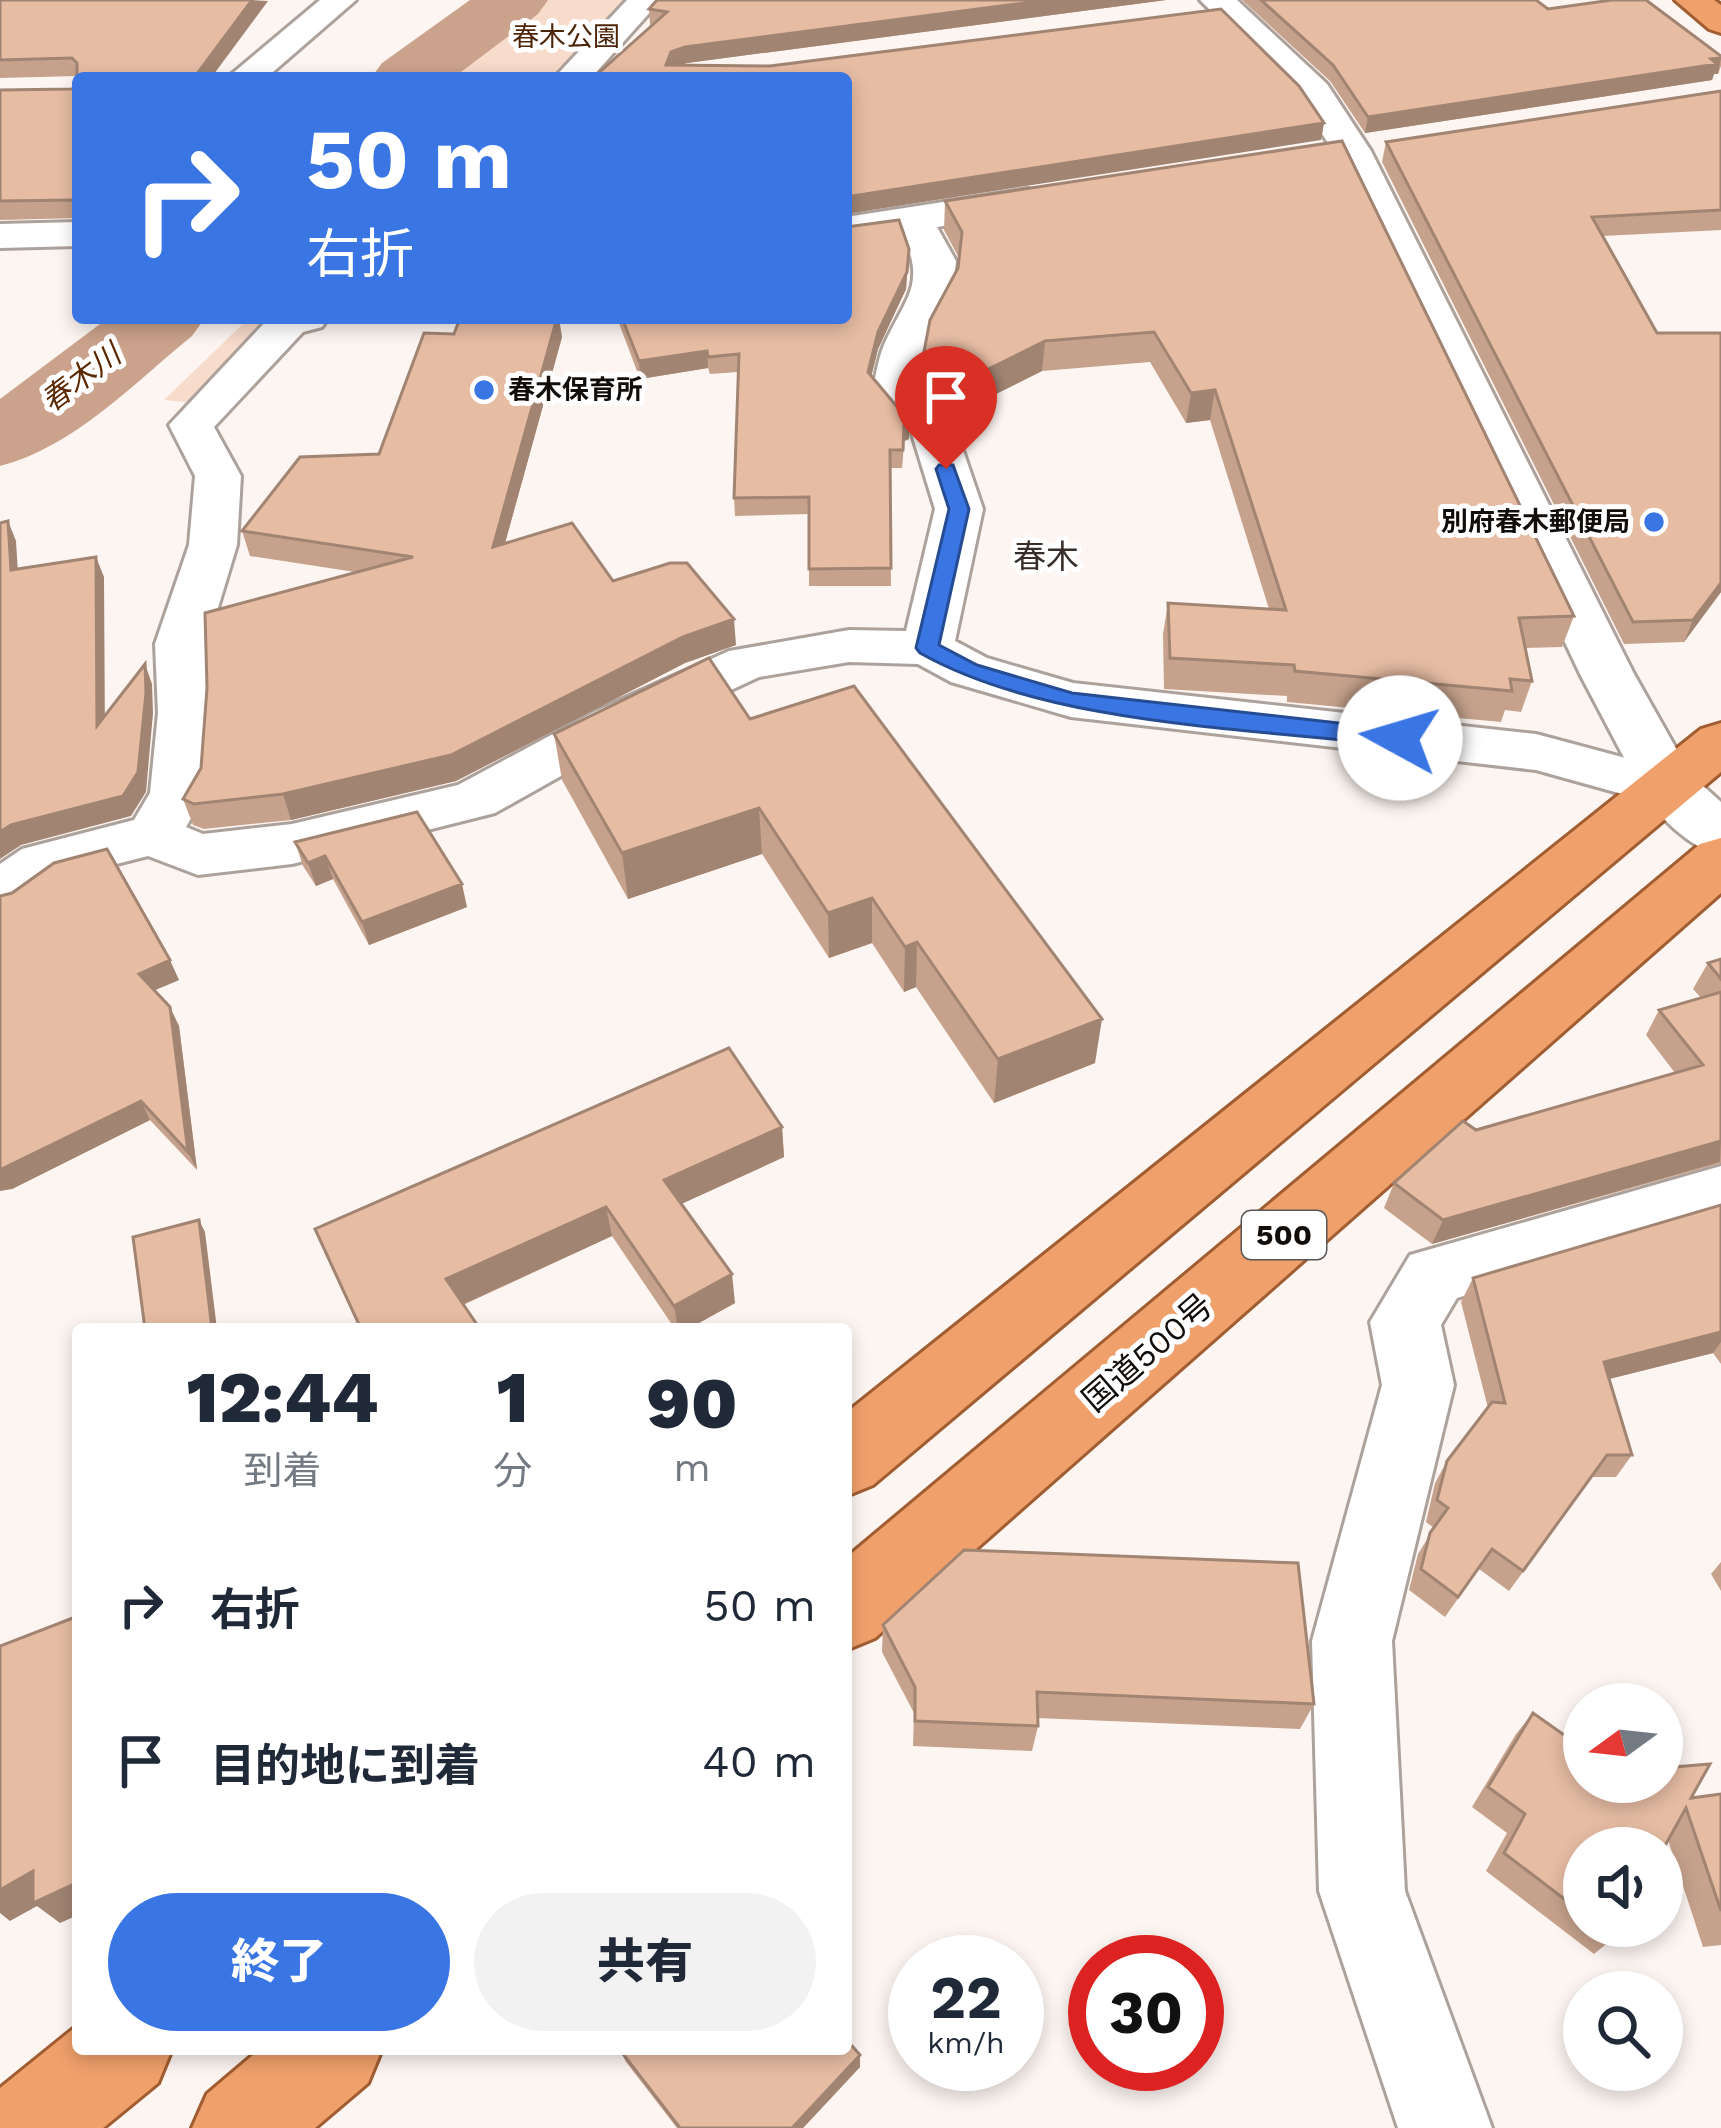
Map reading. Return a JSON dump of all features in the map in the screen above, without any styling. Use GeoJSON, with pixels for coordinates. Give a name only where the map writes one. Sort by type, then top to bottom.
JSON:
{"type":"FeatureCollection","features":[{"type":"Feature","properties":{"kind":"highway"},"geometry":{"type":"LineString","coordinates":[[1692,0],[1721,22]]}},
{"type":"Feature","properties":{"kind":"highway"},"geometry":{"type":"LineString","coordinates":[[852,1455],[1721,742]]}},
{"type":"Feature","properties":{"kind":"highway","name":"国道500号"},"geometry":{"type":"LineString","coordinates":[[852,1605],[1721,860]]}},
{"type":"Feature","properties":{"kind":"highway"},"geometry":{"type":"LineString","coordinates":[[27,2128],[117,2055]]}},
{"type":"Feature","properties":{"kind":"highway"},"geometry":{"type":"LineString","coordinates":[[242,2128],[327,2055]]}},
{"type":"Feature","properties":{"kind":"street"},"geometry":{"type":"LineString","coordinates":[[252,72],[340,0]]}},
{"type":"Feature","properties":{"kind":"street"},"geometry":{"type":"LineString","coordinates":[[578,72],[645,0]]}},
{"type":"Feature","properties":{"kind":"street"},"geometry":{"type":"LineString","coordinates":[[1208,8],[1314,92],[1352,151],[1607,674],[1669,788],[1721,835]]}},
{"type":"Feature","properties":{"kind":"street"},"geometry":{"type":"LineString","coordinates":[[1305,158],[1398,144]]}},
{"type":"Feature","properties":{"kind":"street"},"geometry":{"type":"LineString","coordinates":[[852,228],[1075,194]]}},
{"type":"Feature","properties":{"kind":"street"},"geometry":{"type":"LineString","coordinates":[[914,218],[936,261],[931,297],[904,348],[894,391],[933,430],[959,509],[928,648]]}},
{"type":"Feature","properties":{"kind":"street"},"geometry":{"type":"LineString","coordinates":[[0,236],[72,233]]}},
{"type":"Feature","properties":{"kind":"street"},"geometry":{"type":"LineString","coordinates":[[153,836],[178,793],[184,713],[181,644],[212,545],[218,476],[191,425],[287,324]]}},
{"type":"Feature","properties":{"kind":"street"},"geometry":{"type":"LineString","coordinates":[[0,893],[42,863],[153,836],[198,855],[292,844],[475,800],[614,724],[747,663],[849,646],[928,648],[969,670],[1071,700],[1536,752],[1669,788]]}},
{"type":"Feature","properties":{"kind":"street"},"geometry":{"type":"LineString","coordinates":[[1444,2128],[1362,1891],[1352,1641],[1418,1385],[1405,1322],[1434,1276],[1721,1193]]}},
{"type":"Feature","properties":{"kind":"green space","name":"春木公園"},"geometry":{"type":"Polygon","coordinates":[[[548,0],[651,0],[585,72],[459,72],[483,47],[548,0]]]}},
{"type":"Feature","properties":{"kind":"green space"},"geometry":{"type":"Polygon","coordinates":[[[243,324],[310,324],[293,326],[217,405],[164,400],[243,324]]]}},
{"type":"Feature","properties":{"kind":"building"},"geometry":{"type":"Polygon","coordinates":[[[0,0],[252,0],[198,72],[77,72],[72,58],[0,60],[0,0]]]}},
{"type":"Feature","properties":{"kind":"building"},"geometry":{"type":"Polygon","coordinates":[[[657,0],[1048,0],[685,47],[671,52],[666,65],[770,66],[1221,9],[1299,86],[1324,123],[852,196],[852,72],[600,72],[667,12],[649,9],[657,0]]]}},
{"type":"Feature","properties":{"kind":"building"},"geometry":{"type":"Polygon","coordinates":[[[1261,0],[1536,0],[1548,9],[1646,0],[1721,58],[1711,59],[1717,64],[1368,117],[1333,65],[1261,0]]]}},
{"type":"Feature","properties":{"kind":"building"},"geometry":{"type":"Polygon","coordinates":[[[72,89],[72,200],[0,201],[0,90],[72,89]]]}},
{"type":"Feature","properties":{"kind":"building"},"geometry":{"type":"Polygon","coordinates":[[[1721,91],[1721,210],[1592,217],[1657,333],[1721,333],[1721,583],[1693,620],[1633,622],[1386,142],[1721,91]]]}},
{"type":"Feature","properties":{"kind":"building"},"geometry":{"type":"Polygon","coordinates":[[[1342,141],[1574,616],[1519,618],[1532,681],[1510,679],[1512,691],[1295,671],[1294,665],[1170,658],[1168,603],[1286,610],[1215,390],[1191,393],[1154,332],[1045,341],[952,387],[923,357],[930,320],[958,268],[962,232],[945,201],[1342,141]]]}},
{"type":"Feature","properties":{"kind":"building"},"geometry":{"type":"Polygon","coordinates":[[[899,220],[909,249],[907,272],[878,332],[868,372],[909,421],[904,424],[903,450],[890,450],[891,568],[809,569],[809,497],[734,498],[739,354],[708,357],[707,351],[639,361],[624,324],[852,324],[852,226],[899,220]]]}},
{"type":"Feature","properties":{"kind":"building"},"geometry":{"type":"Polygon","coordinates":[[[458,324],[555,324],[493,547],[572,523],[613,581],[670,563],[687,563],[734,619],[683,637],[451,755],[283,794],[194,804],[183,799],[201,768],[207,688],[205,613],[413,557],[242,531],[300,457],[379,454],[424,333],[454,334],[458,324]]]}},
{"type":"Feature","properties":{"kind":"building"},"geometry":{"type":"Polygon","coordinates":[[[8,521],[11,570],[96,557],[97,726],[145,664],[146,693],[138,772],[123,796],[11,825],[0,832],[0,523],[8,521]]]}},
{"type":"Feature","properties":{"kind":"building"},"geometry":{"type":"Polygon","coordinates":[[[709,658],[750,719],[854,686],[1102,1019],[998,1059],[917,942],[905,947],[872,898],[828,913],[759,808],[622,853],[554,734],[709,658]]]}},
{"type":"Feature","properties":{"kind":"building"},"geometry":{"type":"Polygon","coordinates":[[[417,812],[462,884],[362,922],[325,856],[308,863],[295,842],[417,812]]]}},
{"type":"Feature","properties":{"kind":"building"},"geometry":{"type":"Polygon","coordinates":[[[107,849],[170,960],[139,974],[170,1007],[188,1152],[141,1101],[0,1170],[0,896],[12,893],[54,863],[107,849]]]}},
{"type":"Feature","properties":{"kind":"building"},"geometry":{"type":"Polygon","coordinates":[[[1721,959],[1721,979],[1708,963],[1721,959]]]}},
{"type":"Feature","properties":{"kind":"building"},"geometry":{"type":"Polygon","coordinates":[[[1721,992],[1721,1141],[1443,1220],[1394,1183],[1463,1121],[1476,1130],[1703,1065],[1659,1010],[1721,992]]]}},
{"type":"Feature","properties":{"kind":"building"},"geometry":{"type":"Polygon","coordinates":[[[729,1048],[782,1127],[664,1180],[732,1274],[674,1306],[606,1207],[446,1279],[476,1323],[358,1323],[315,1229],[729,1048]]]}},
{"type":"Feature","properties":{"kind":"building"},"geometry":{"type":"Polygon","coordinates":[[[1721,1205],[1721,1332],[1604,1362],[1632,1455],[1607,1455],[1523,1571],[1492,1549],[1458,1597],[1421,1569],[1430,1533],[1448,1508],[1437,1500],[1447,1461],[1492,1402],[1505,1403],[1473,1278],[1721,1205]]]}},
{"type":"Feature","properties":{"kind":"building"},"geometry":{"type":"Polygon","coordinates":[[[199,1220],[211,1323],[144,1323],[133,1237],[199,1220]]]}},
{"type":"Feature","properties":{"kind":"building"},"geometry":{"type":"Polygon","coordinates":[[[964,1550],[1298,1563],[1314,1704],[1037,1692],[1038,1726],[915,1721],[915,1687],[883,1625],[964,1550]]]}},
{"type":"Feature","properties":{"kind":"building"},"geometry":{"type":"Polygon","coordinates":[[[72,1618],[72,1885],[33,1903],[33,1871],[0,1890],[0,1646],[72,1618]]]}},
{"type":"Feature","properties":{"kind":"building"},"geometry":{"type":"Polygon","coordinates":[[[1533,1713],[1563,1734],[1563,1803],[1683,1803],[1683,1766],[1710,1764],[1691,1798],[1721,1794],[1721,1911],[1686,1808],[1675,1827],[1563,1827],[1563,1898],[1504,1853],[1525,1814],[1488,1787],[1533,1713]]]}},
{"type":"Feature","properties":{"kind":"building"},"geometry":{"type":"Polygon","coordinates":[[[852,2046],[860,2055],[792,2128],[680,2128],[624,2055],[852,2055],[852,2046]]]}},
{"type":"Feature","properties":{"kind":"waterway","name":"春木川"},"geometry":{"type":"LineString","coordinates":[[415,72],[514,0]]}},
{"type":"Feature","properties":{"kind":"waterway","name":"春木川"},"geometry":{"type":"LineString","coordinates":[[0,438],[39,414],[154,324]]}},
{"type":"Feature","properties":{"kind":"place","name":"春木保育所"},"geometry":{"type":"Point","coordinates":[484,390]}},
{"type":"Feature","properties":{"kind":"place","name":"別府春木郵便局"},"geometry":{"type":"Point","coordinates":[1654,522]}},
{"type":"Feature","properties":{"kind":"district","name":"春木"},"geometry":{"type":"Point","coordinates":[1046,556]}},
{"type":"Feature","properties":{"kind":"route"},"geometry":{"type":"LineString","coordinates":[[946,469],[959,509],[928,648],[969,670],[1071,700],[1400,738]]}}]}
